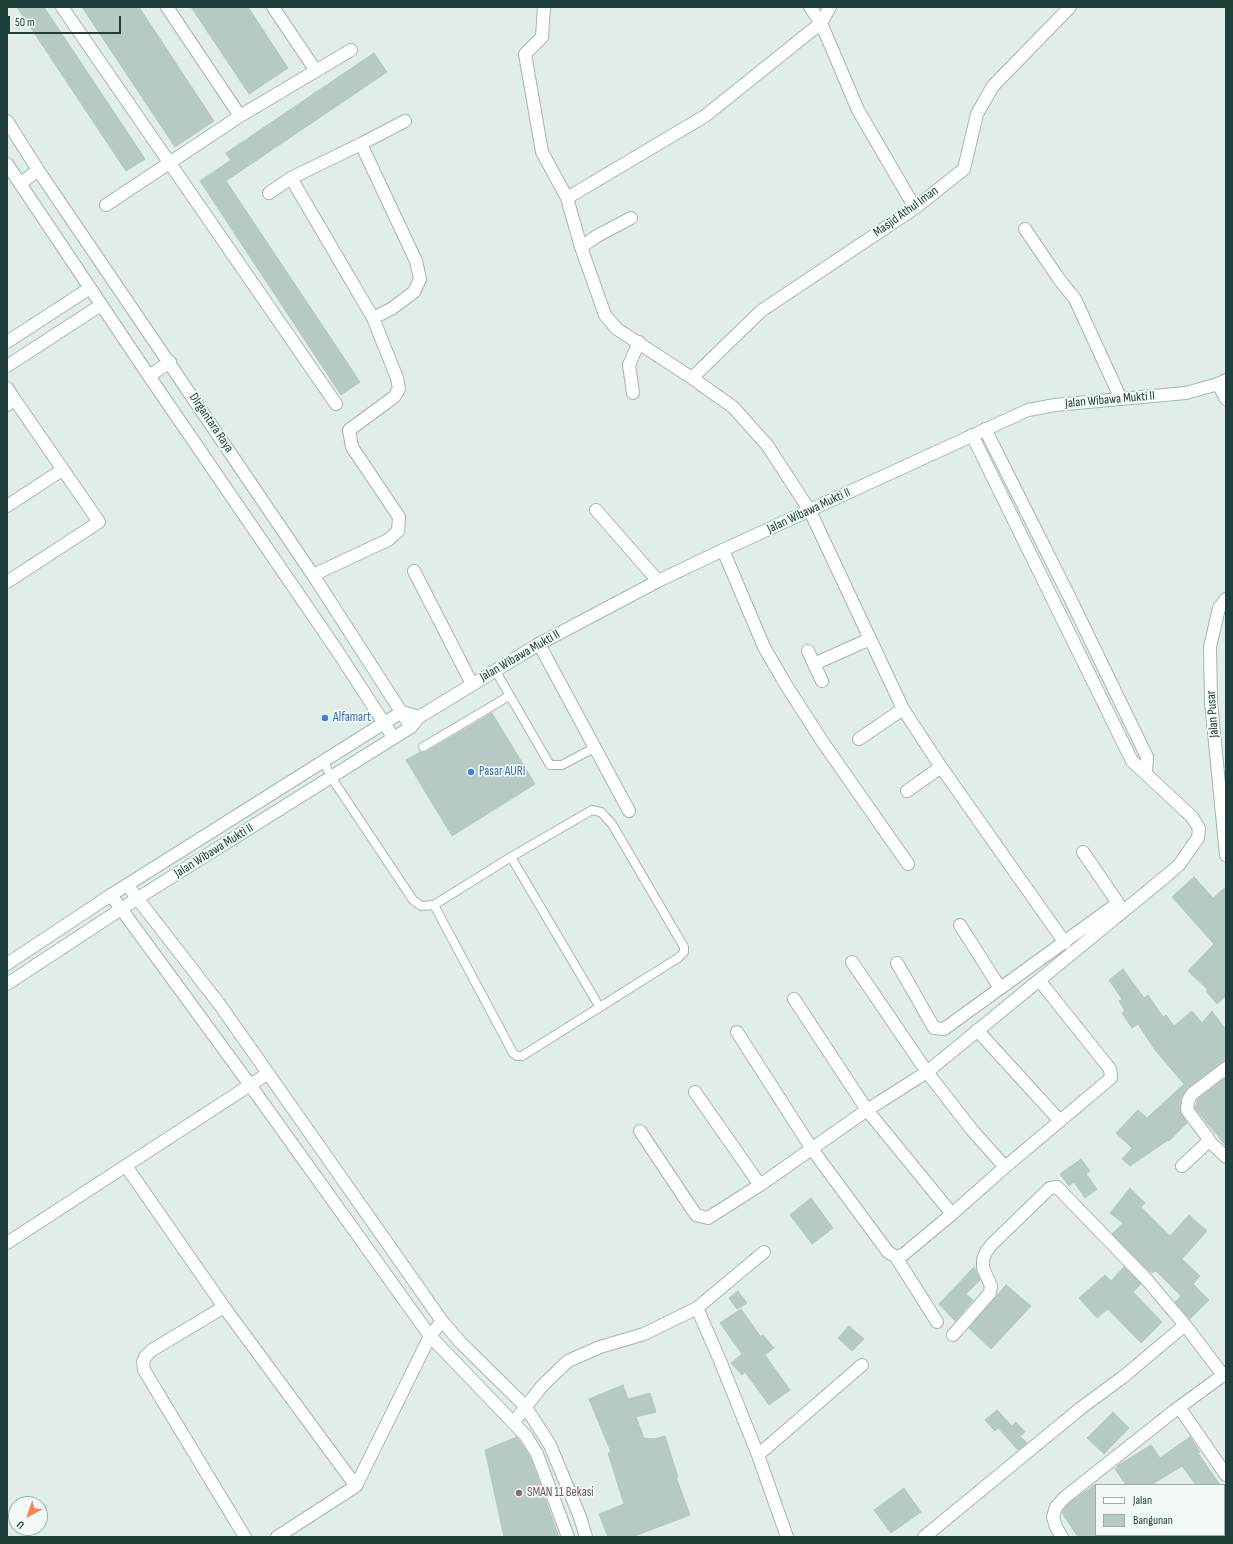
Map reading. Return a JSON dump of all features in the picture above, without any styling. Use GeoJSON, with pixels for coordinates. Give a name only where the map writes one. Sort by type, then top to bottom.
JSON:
{"type":"FeatureCollection","features":[{"type":"Feature","properties":{"kind":"street"},"geometry":{"type":"LineString","coordinates":[[62,7],[336,404]]}},
{"type":"Feature","properties":{"kind":"street"},"geometry":{"type":"LineString","coordinates":[[166,7],[240,116]]}},
{"type":"Feature","properties":{"kind":"street"},"geometry":{"type":"LineString","coordinates":[[273,7],[316,71]]}},
{"type":"Feature","properties":{"kind":"street"},"geometry":{"type":"LineString","coordinates":[[544,7],[542,37],[525,54],[542,152],[567,198],[581,247],[605,315],[616,329],[639,342],[733,407],[767,445],[810,511],[903,709],[1065,943]]}},
{"type":"Feature","properties":{"kind":"street"},"geometry":{"type":"LineString","coordinates":[[810,7],[821,23],[858,110],[915,208]]}},
{"type":"Feature","properties":{"kind":"street"},"geometry":{"type":"LineString","coordinates":[[567,198],[705,116],[821,23],[830,7]]}},
{"type":"Feature","properties":{"kind":"street","name":"Masjid Athul Iman"},"geometry":{"type":"LineString","coordinates":[[692,378],[761,311],[915,208],[964,169],[977,114],[993,86],[1070,7]]}},
{"type":"Feature","properties":{"kind":"street"},"geometry":{"type":"LineString","coordinates":[[106,205],[240,116],[351,50]]}},
{"type":"Feature","properties":{"kind":"street","name":"DIrgantara Raya"},"geometry":{"type":"LineString","coordinates":[[7,121],[38,170],[170,362],[313,575],[402,712]]}},
{"type":"Feature","properties":{"kind":"street"},"geometry":{"type":"LineString","coordinates":[[269,193],[291,178],[405,121]]}},
{"type":"Feature","properties":{"kind":"street"},"geometry":{"type":"LineString","coordinates":[[361,144],[416,261],[420,279],[414,292],[391,309],[374,318]]}},
{"type":"Feature","properties":{"kind":"street","name":"DIrgantara Raya"},"geometry":{"type":"LineString","coordinates":[[7,164],[149,376],[338,652],[394,738]]}},
{"type":"Feature","properties":{"kind":"street"},"geometry":{"type":"LineString","coordinates":[[20,184],[38,170]]}},
{"type":"Feature","properties":{"kind":"street"},"geometry":{"type":"LineString","coordinates":[[291,178],[374,318],[397,378],[399,388],[394,397],[349,430],[352,447],[399,517],[398,531],[388,540],[313,575]]}},
{"type":"Feature","properties":{"kind":"street"},"geometry":{"type":"LineString","coordinates":[[581,247],[597,236],[631,218]]}},
{"type":"Feature","properties":{"kind":"street"},"geometry":{"type":"LineString","coordinates":[[1025,229],[1059,279],[1075,299],[1121,399]]}},
{"type":"Feature","properties":{"kind":"street"},"geometry":{"type":"LineString","coordinates":[[7,342],[90,288]]}},
{"type":"Feature","properties":{"kind":"street"},"geometry":{"type":"LineString","coordinates":[[7,366],[101,305]]}},
{"type":"Feature","properties":{"kind":"street"},"geometry":{"type":"LineString","coordinates":[[634,393],[629,365],[639,342]]}},
{"type":"Feature","properties":{"kind":"street"},"geometry":{"type":"LineString","coordinates":[[149,376],[170,362]]}},
{"type":"Feature","properties":{"kind":"street"},"geometry":{"type":"LineString","coordinates":[[1222,382],[1226,399]]}},
{"type":"Feature","properties":{"kind":"street","name":"Jalan Wibawa Mukti II"},"geometry":{"type":"LineString","coordinates":[[7,984],[138,898],[394,738],[415,722],[472,684],[539,644],[658,581],[722,550],[1028,410],[1055,405],[1186,393],[1222,382]]}},
{"type":"Feature","properties":{"kind":"street"},"geometry":{"type":"LineString","coordinates":[[7,388],[11,402],[99,522],[7,582]]}},
{"type":"Feature","properties":{"kind":"street"},"geometry":{"type":"LineString","coordinates":[[985,430],[1068,594],[1147,757],[1146,773]]}},
{"type":"Feature","properties":{"kind":"street"},"geometry":{"type":"LineString","coordinates":[[640,1131],[696,1215],[708,1218],[760,1185],[867,1110],[926,1072],[1179,865],[1198,838],[1199,828],[1192,817],[1132,761],[972,435]]}},
{"type":"Feature","properties":{"kind":"street"},"geometry":{"type":"LineString","coordinates":[[7,506],[62,470]]}},
{"type":"Feature","properties":{"kind":"street"},"geometry":{"type":"LineString","coordinates":[[596,510],[658,581]]}},
{"type":"Feature","properties":{"kind":"street"},"geometry":{"type":"LineString","coordinates":[[722,550],[764,647],[786,685],[822,741],[908,864]]}},
{"type":"Feature","properties":{"kind":"street"},"geometry":{"type":"LineString","coordinates":[[414,571],[472,684]]}},
{"type":"Feature","properties":{"kind":"street"},"geometry":{"type":"LineString","coordinates":[[1054,602],[1068,594]]}},
{"type":"Feature","properties":{"kind":"street","name":"Jalan Pusar"},"geometry":{"type":"LineString","coordinates":[[1226,599],[1219,608],[1210,647],[1210,702],[1226,855]]}},
{"type":"Feature","properties":{"kind":"street"},"geometry":{"type":"LineString","coordinates":[[814,664],[870,640]]}},
{"type":"Feature","properties":{"kind":"street"},"geometry":{"type":"LineString","coordinates":[[338,652],[356,641]]}},
{"type":"Feature","properties":{"kind":"street"},"geometry":{"type":"LineString","coordinates":[[539,644],[629,811]]}},
{"type":"Feature","properties":{"kind":"street"},"geometry":{"type":"LineString","coordinates":[[808,651],[822,681]]}},
{"type":"Feature","properties":{"kind":"street"},"geometry":{"type":"LineString","coordinates":[[859,739],[903,709]]}},
{"type":"Feature","properties":{"kind":"street"},"geometry":{"type":"LineString","coordinates":[[402,712],[415,722]]}},
{"type":"Feature","properties":{"kind":"street","name":"Jalan Wibawa Mukti II"},"geometry":{"type":"LineString","coordinates":[[7,964],[111,895],[323,760],[402,712]]}},
{"type":"Feature","properties":{"kind":"street"},"geometry":{"type":"LineString","coordinates":[[1123,743],[1136,735]]}},
{"type":"Feature","properties":{"kind":"street"},"geometry":{"type":"LineString","coordinates":[[907,791],[942,767]]}},
{"type":"Feature","properties":{"kind":"street"},"geometry":{"type":"LineString","coordinates":[[897,963],[934,1028],[944,1029],[1065,943],[1118,903],[1083,852]]}},
{"type":"Feature","properties":{"kind":"street"},"geometry":{"type":"LineString","coordinates":[[127,885],[220,1005],[267,1074],[442,1321],[461,1343],[525,1406],[550,1445],[580,1517],[586,1537]]}},
{"type":"Feature","properties":{"kind":"street"},"geometry":{"type":"LineString","coordinates":[[111,895],[250,1085],[430,1336],[526,1436],[537,1454],[568,1537]]}},
{"type":"Feature","properties":{"kind":"street"},"geometry":{"type":"LineString","coordinates":[[960,925],[1000,988]]}},
{"type":"Feature","properties":{"kind":"street"},"geometry":{"type":"LineString","coordinates":[[852,962],[926,1072],[972,1130],[1005,1167]]}},
{"type":"Feature","properties":{"kind":"street"},"geometry":{"type":"LineString","coordinates":[[896,1257],[904,1254],[1111,1078],[1110,1069],[1039,980]]}},
{"type":"Feature","properties":{"kind":"street"},"geometry":{"type":"LineString","coordinates":[[794,999],[867,1110],[952,1214]]}},
{"type":"Feature","properties":{"kind":"street"},"geometry":{"type":"LineString","coordinates":[[977,1030],[1060,1121]]}},
{"type":"Feature","properties":{"kind":"street"},"geometry":{"type":"LineString","coordinates":[[737,1032],[812,1149],[888,1252],[896,1257],[937,1322]]}},
{"type":"Feature","properties":{"kind":"street"},"geometry":{"type":"LineString","coordinates":[[1226,1068],[1192,1094],[1187,1105],[1187,1110],[1209,1141],[1226,1157]]}},
{"type":"Feature","properties":{"kind":"street"},"geometry":{"type":"LineString","coordinates":[[7,1242],[267,1074]]}},
{"type":"Feature","properties":{"kind":"street"},"geometry":{"type":"LineString","coordinates":[[695,1092],[760,1185]]}},
{"type":"Feature","properties":{"kind":"street"},"geometry":{"type":"LineString","coordinates":[[1182,1166],[1209,1141]]}},
{"type":"Feature","properties":{"kind":"street"},"geometry":{"type":"LineString","coordinates":[[126,1166],[224,1307],[356,1486]]}},
{"type":"Feature","properties":{"kind":"street"},"geometry":{"type":"LineString","coordinates":[[953,1335],[990,1293],[991,1286],[983,1268],[983,1260],[986,1252],[992,1244],[1050,1188],[1054,1187],[1061,1190],[1147,1280],[1224,1374],[1179,1407],[1064,1498],[1056,1507],[1053,1517],[1056,1527],[1062,1537]]}},
{"type":"Feature","properties":{"kind":"street"},"geometry":{"type":"LineString","coordinates":[[514,1422],[525,1406],[551,1376],[568,1361],[600,1347],[644,1334],[697,1308],[764,1252]]}},
{"type":"Feature","properties":{"kind":"street"},"geometry":{"type":"LineString","coordinates":[[224,1307],[152,1350],[145,1357],[143,1362],[144,1370],[245,1537]]}},
{"type":"Feature","properties":{"kind":"street"},"geometry":{"type":"LineString","coordinates":[[697,1308],[758,1455],[787,1537]]}},
{"type":"Feature","properties":{"kind":"street"},"geometry":{"type":"LineString","coordinates":[[278,1537],[356,1486],[430,1336],[442,1321]]}},
{"type":"Feature","properties":{"kind":"street"},"geometry":{"type":"LineString","coordinates":[[924,1537],[1081,1408],[1123,1377],[1185,1325]]}},
{"type":"Feature","properties":{"kind":"street"},"geometry":{"type":"LineString","coordinates":[[758,1455],[862,1365]]}},
{"type":"Feature","properties":{"kind":"street"},"geometry":{"type":"LineString","coordinates":[[1179,1407],[1226,1475]]}},
{"type":"Feature","properties":{"kind":"lane"},"geometry":{"type":"LineString","coordinates":[[495,670],[550,765],[562,765],[594,748]]}},
{"type":"Feature","properties":{"kind":"lane"},"geometry":{"type":"LineString","coordinates":[[423,747],[509,696]]}},
{"type":"Feature","properties":{"kind":"lane"},"geometry":{"type":"LineString","coordinates":[[323,760],[331,777],[413,900],[421,906],[434,905],[511,857],[592,810],[601,812],[612,824],[684,947],[684,952],[678,958],[599,1006],[522,1056],[517,1056],[513,1053],[434,905]]}},
{"type":"Feature","properties":{"kind":"lane"},"geometry":{"type":"LineString","coordinates":[[511,857],[599,1006]]}},
{"type":"Feature","properties":{"kind":"building"},"geometry":{"type":"Polygon","coordinates":[[[17,7],[44,7],[145,159],[126,171],[17,7]]]}},
{"type":"Feature","properties":{"kind":"building"},"geometry":{"type":"Polygon","coordinates":[[[82,7],[139,7],[214,121],[175,147],[82,7]]]}},
{"type":"Feature","properties":{"kind":"building"},"geometry":{"type":"Polygon","coordinates":[[[191,7],[248,7],[288,68],[249,94],[191,7]]]}},
{"type":"Feature","properties":{"kind":"building"},"geometry":{"type":"Polygon","coordinates":[[[374,53],[387,72],[226,181],[360,382],[341,395],[200,181],[231,160],[226,153],[374,53]]]}},
{"type":"Feature","properties":{"kind":"building","name":"Pasar AURI"},"geometry":{"type":"Polygon","coordinates":[[[492,713],[535,784],[452,836],[406,760],[420,752],[426,752],[492,713]]]}},
{"type":"Feature","properties":{"kind":"building"},"geometry":{"type":"Polygon","coordinates":[[[1194,877],[1213,898],[1226,887],[1226,996],[1217,1004],[1206,991],[1207,989],[1188,971],[1214,944],[1172,897],[1194,877]]]}},
{"type":"Feature","properties":{"kind":"building"},"geometry":{"type":"Polygon","coordinates":[[[1123,969],[1144,998],[1148,995],[1163,1017],[1166,1015],[1174,1026],[1192,1011],[1202,1023],[1212,1011],[1226,1030],[1226,1059],[1187,1088],[1181,1098],[1180,1110],[1187,1123],[1169,1141],[1168,1140],[1130,1166],[1122,1159],[1132,1148],[1116,1133],[1138,1110],[1147,1118],[1184,1084],[1155,1050],[1138,1024],[1132,1028],[1122,1013],[1125,1011],[1119,1001],[1122,999],[1109,980],[1123,969]]]}},
{"type":"Feature","properties":{"kind":"building"},"geometry":{"type":"Polygon","coordinates":[[[1226,1077],[1226,1146],[1195,1108],[1198,1099],[1226,1077]]]}},
{"type":"Feature","properties":{"kind":"building"},"geometry":{"type":"Polygon","coordinates":[[[1081,1159],[1090,1171],[1086,1174],[1097,1189],[1085,1198],[1074,1182],[1069,1186],[1060,1174],[1081,1159]]]}},
{"type":"Feature","properties":{"kind":"building"},"geometry":{"type":"Polygon","coordinates":[[[1130,1188],[1145,1203],[1141,1207],[1170,1236],[1189,1215],[1207,1231],[1182,1259],[1200,1276],[1193,1284],[1209,1300],[1190,1319],[1175,1302],[1181,1296],[1156,1271],[1151,1273],[1112,1234],[1123,1223],[1110,1213],[1130,1188]]]}},
{"type":"Feature","properties":{"kind":"building"},"geometry":{"type":"Polygon","coordinates":[[[811,1198],[833,1228],[812,1244],[790,1215],[811,1198]]]}},
{"type":"Feature","properties":{"kind":"building"},"geometry":{"type":"Polygon","coordinates":[[[974,1267],[980,1280],[966,1294],[973,1300],[955,1321],[939,1304],[974,1267]]]}},
{"type":"Feature","properties":{"kind":"building"},"geometry":{"type":"Polygon","coordinates":[[[1124,1267],[1141,1284],[1133,1292],[1162,1322],[1141,1343],[1108,1309],[1097,1318],[1079,1298],[1105,1275],[1111,1281],[1124,1267]]]}},
{"type":"Feature","properties":{"kind":"building"},"geometry":{"type":"Polygon","coordinates":[[[1006,1285],[1031,1306],[991,1349],[969,1328],[1006,1285]]]}},
{"type":"Feature","properties":{"kind":"building"},"geometry":{"type":"Polygon","coordinates":[[[738,1291],[747,1303],[737,1309],[729,1298],[738,1291]]]}},
{"type":"Feature","properties":{"kind":"building"},"geometry":{"type":"Polygon","coordinates":[[[741,1309],[761,1337],[763,1335],[774,1348],[765,1355],[790,1390],[769,1405],[745,1372],[742,1375],[731,1363],[742,1354],[720,1323],[741,1309]]]}},
{"type":"Feature","properties":{"kind":"building"},"geometry":{"type":"Polygon","coordinates":[[[849,1326],[864,1339],[852,1351],[838,1338],[849,1326]]]}},
{"type":"Feature","properties":{"kind":"building"},"geometry":{"type":"Polygon","coordinates":[[[623,1385],[628,1399],[650,1393],[656,1412],[636,1417],[644,1438],[654,1439],[665,1436],[678,1477],[676,1477],[690,1515],[632,1537],[608,1537],[599,1514],[624,1504],[608,1453],[611,1452],[589,1399],[623,1385]]]}},
{"type":"Feature","properties":{"kind":"building"},"geometry":{"type":"Polygon","coordinates":[[[997,1410],[1012,1426],[1016,1422],[1025,1432],[1020,1436],[1027,1443],[1018,1450],[998,1428],[995,1431],[985,1420],[997,1410]]]}},
{"type":"Feature","properties":{"kind":"building"},"geometry":{"type":"Polygon","coordinates":[[[1113,1412],[1129,1428],[1104,1454],[1087,1438],[1113,1412]]]}},
{"type":"Feature","properties":{"kind":"building","name":"SMAN 11 Bekasi"},"geometry":{"type":"Polygon","coordinates":[[[517,1437],[530,1457],[559,1537],[504,1537],[485,1450],[517,1437]]]}},
{"type":"Feature","properties":{"kind":"building"},"geometry":{"type":"Polygon","coordinates":[[[1190,1437],[1200,1452],[1198,1453],[1219,1484],[1195,1484],[1182,1466],[1153,1484],[1125,1484],[1115,1469],[1118,1467],[1117,1466],[1151,1445],[1160,1458],[1190,1437]]]}},
{"type":"Feature","properties":{"kind":"building"},"geometry":{"type":"Polygon","coordinates":[[[1095,1485],[1096,1537],[1078,1537],[1062,1513],[1069,1503],[1095,1485]]]}},
{"type":"Feature","properties":{"kind":"building"},"geometry":{"type":"Polygon","coordinates":[[[904,1488],[921,1512],[891,1533],[874,1510],[904,1488]]]}},
{"type":"Feature","properties":{"kind":"place","name":"Alfamart"},"geometry":{"type":"Point","coordinates":[325,718]}},
{"type":"Feature","properties":{"kind":"place","name":"Pasar AURI"},"geometry":{"type":"Point","coordinates":[471,772]}},
{"type":"Feature","properties":{"kind":"place","name":"SMAN 11 Bekasi"},"geometry":{"type":"Point","coordinates":[519,1493]}}]}
